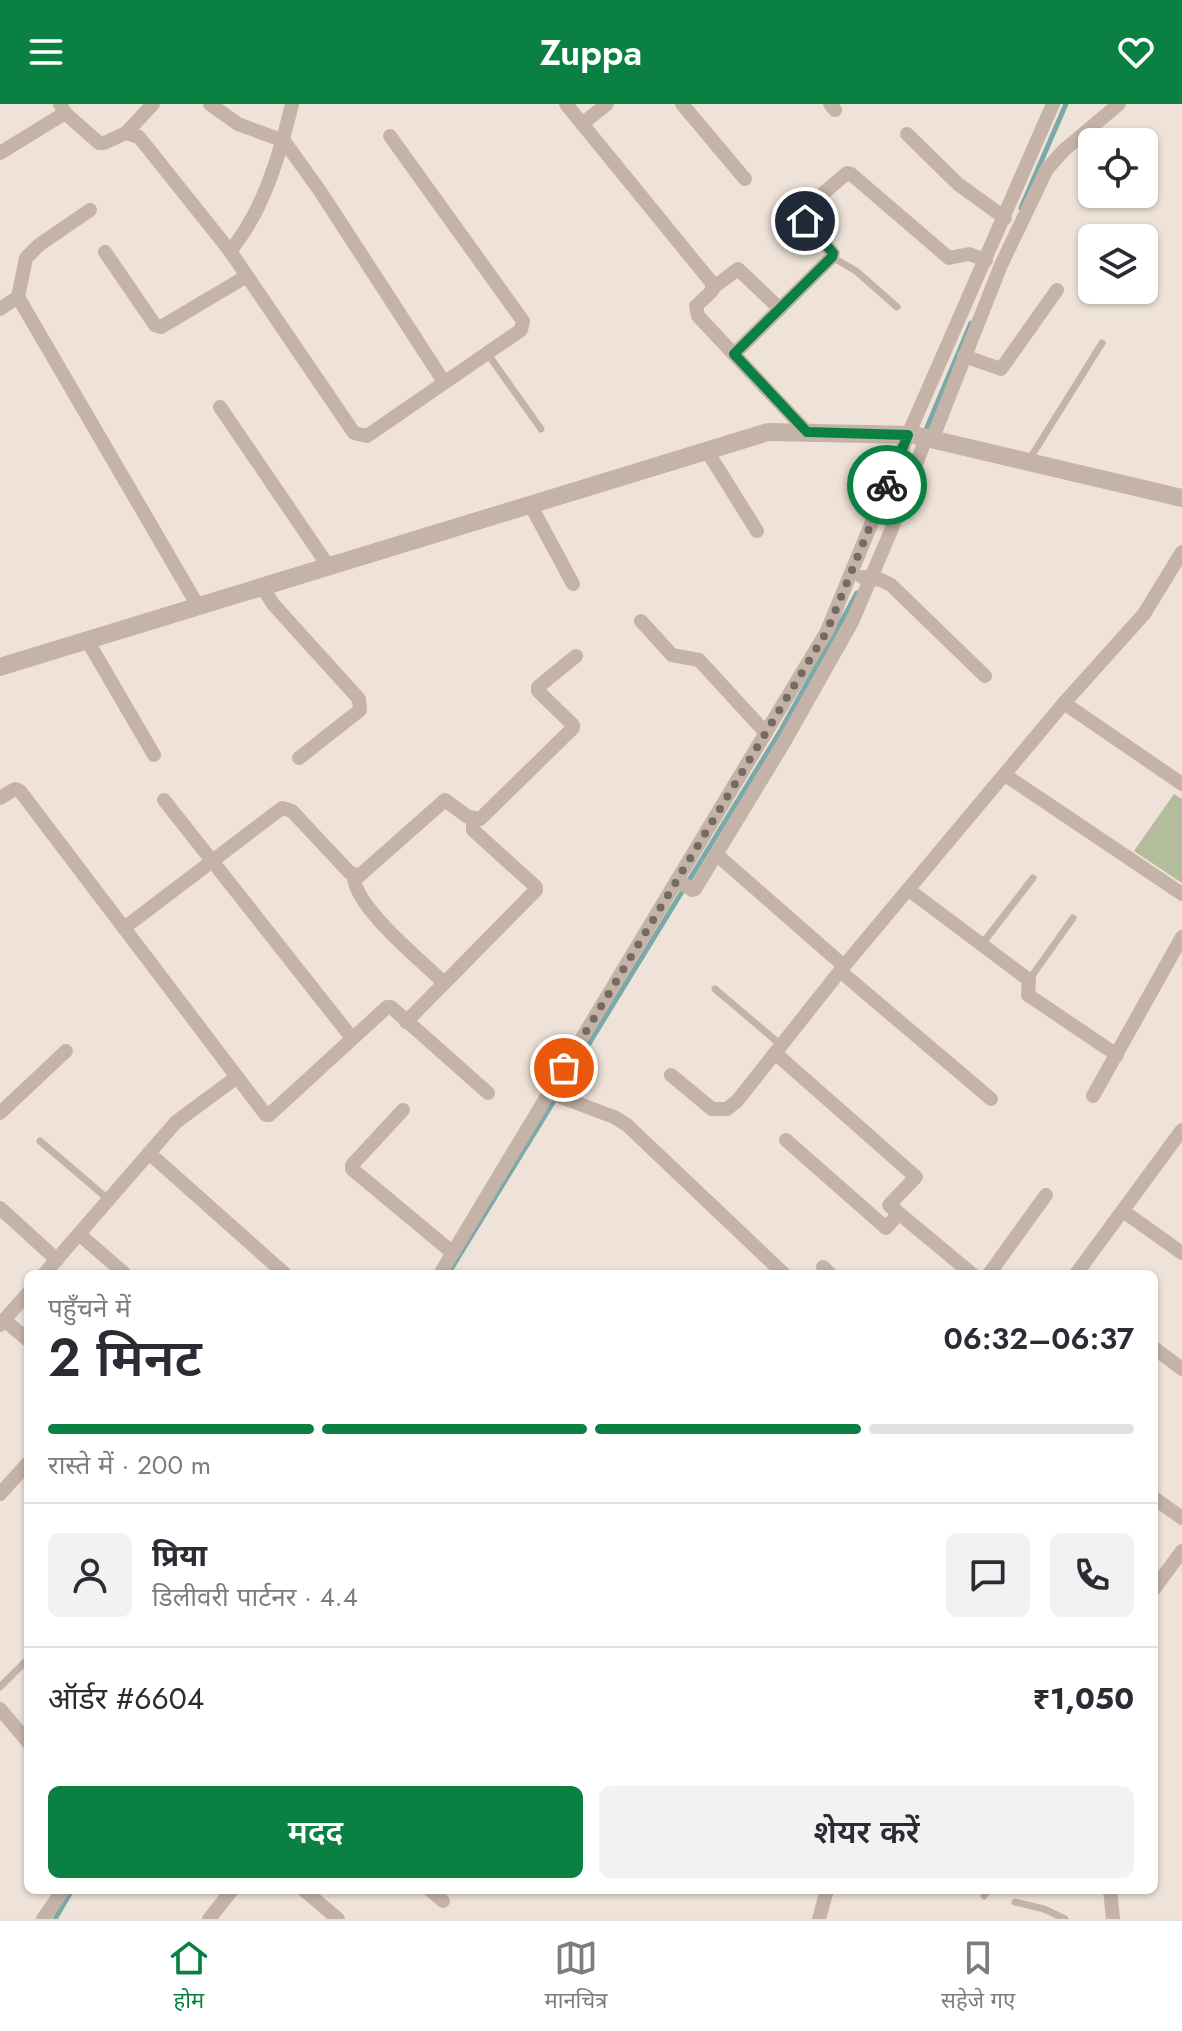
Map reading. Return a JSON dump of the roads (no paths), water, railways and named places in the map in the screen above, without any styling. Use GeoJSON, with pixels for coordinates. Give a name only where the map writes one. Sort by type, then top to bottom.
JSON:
{"type":"FeatureCollection","features":[{"type":"Feature","properties":{"kind":"street"},"geometry":{"type":"LineString","coordinates":[[0,153],[62,108],[99,143],[104,143],[126,133],[153,104]]}},
{"type":"Feature","properties":{"kind":"street"},"geometry":{"type":"LineString","coordinates":[[210,104],[238,124],[284,141],[444,382]]}},
{"type":"Feature","properties":{"kind":"street"},"geometry":{"type":"LineString","coordinates":[[230,251],[252,223],[284,141],[292,104]]}},
{"type":"Feature","properties":{"kind":"street"},"geometry":{"type":"LineString","coordinates":[[566,104],[714,287]]}},
{"type":"Feature","properties":{"kind":"street"},"geometry":{"type":"LineString","coordinates":[[582,124],[607,104]]}},
{"type":"Feature","properties":{"kind":"street"},"geometry":{"type":"LineString","coordinates":[[682,104],[745,179]]}},
{"type":"Feature","properties":{"kind":"street"},"geometry":{"type":"LineString","coordinates":[[442,1270],[555,1096],[683,884],[766,733],[861,576],[921,437],[986,260],[1053,104]]}},
{"type":"Feature","properties":{"kind":"street"},"geometry":{"type":"LineString","coordinates":[[683,884],[695,889],[852,622],[861,576],[921,437],[964,356],[1001,265],[1047,169],[1064,150],[1119,104]]}},
{"type":"Feature","properties":{"kind":"street"},"geometry":{"type":"LineString","coordinates":[[126,133],[139,137],[230,251],[354,433],[360,436],[367,436],[521,330],[523,321],[390,136]]}},
{"type":"Feature","properties":{"kind":"street"},"geometry":{"type":"LineString","coordinates":[[907,134],[958,184],[1005,218]]}},
{"type":"Feature","properties":{"kind":"street"},"geometry":{"type":"LineString","coordinates":[[734,354],[832,257],[833,253],[805,221],[803,214],[847,173],[949,258],[969,254],[986,260]]}},
{"type":"Feature","properties":{"kind":"street"},"geometry":{"type":"LineString","coordinates":[[90,210],[39,245],[26,258],[18,297],[198,606]]}},
{"type":"Feature","properties":{"kind":"street"},"geometry":{"type":"LineString","coordinates":[[105,252],[155,325],[161,327],[247,276]]}},
{"type":"Feature","properties":{"kind":"street"},"geometry":{"type":"LineString","coordinates":[[780,309],[738,269],[696,306],[696,312],[807,432]]}},
{"type":"Feature","properties":{"kind":"street"},"geometry":{"type":"LineString","coordinates":[[964,356],[1001,369],[1057,290]]}},
{"type":"Feature","properties":{"kind":"street"},"geometry":{"type":"LineString","coordinates":[[0,309],[18,297]]}},
{"type":"Feature","properties":{"kind":"street"},"geometry":{"type":"LineString","coordinates":[[220,407],[329,567]]}},
{"type":"Feature","properties":{"kind":"street"},"geometry":{"type":"LineString","coordinates":[[0,667],[768,432],[921,437],[1182,498]]}},
{"type":"Feature","properties":{"kind":"street"},"geometry":{"type":"LineString","coordinates":[[707,451],[757,531]]}},
{"type":"Feature","properties":{"kind":"street"},"geometry":{"type":"LineString","coordinates":[[531,506],[573,584]]}},
{"type":"Feature","properties":{"kind":"street"},"geometry":{"type":"LineString","coordinates":[[671,1075],[712,1109],[727,1109],[737,1101],[842,969],[1064,703],[1144,614],[1182,552]]}},
{"type":"Feature","properties":{"kind":"street"},"geometry":{"type":"LineString","coordinates":[[861,576],[891,585],[985,676]]}},
{"type":"Feature","properties":{"kind":"street"},"geometry":{"type":"LineString","coordinates":[[262,586],[282,614],[359,699],[361,706],[360,710],[299,758]]}},
{"type":"Feature","properties":{"kind":"street"},"geometry":{"type":"LineString","coordinates":[[641,621],[672,655],[699,660],[766,733]]}},
{"type":"Feature","properties":{"kind":"street"},"geometry":{"type":"LineString","coordinates":[[87,640],[154,755]]}},
{"type":"Feature","properties":{"kind":"street"},"geometry":{"type":"LineString","coordinates":[[354,875],[359,876],[445,800],[473,819],[480,819],[573,728],[538,691],[538,687],[576,656]]}},
{"type":"Feature","properties":{"kind":"street"},"geometry":{"type":"LineString","coordinates":[[1064,703],[1182,784]]}},
{"type":"Feature","properties":{"kind":"street"},"geometry":{"type":"LineString","coordinates":[[1005,775],[1182,894]]}},
{"type":"Feature","properties":{"kind":"street"},"geometry":{"type":"LineString","coordinates":[[0,798],[15,789],[20,791],[267,1116],[387,1007],[391,1007],[488,1093]]}},
{"type":"Feature","properties":{"kind":"street"},"geometry":{"type":"LineString","coordinates":[[164,800],[352,1038]]}},
{"type":"Feature","properties":{"kind":"street"},"geometry":{"type":"LineString","coordinates":[[124,928],[282,808],[292,811],[354,875],[355,888],[366,906],[444,983]]}},
{"type":"Feature","properties":{"kind":"street"},"geometry":{"type":"LineString","coordinates":[[406,1022],[536,890],[473,830],[473,819]]}},
{"type":"Feature","properties":{"kind":"street"},"geometry":{"type":"LineString","coordinates":[[716,854],[991,1099]]}},
{"type":"Feature","properties":{"kind":"street"},"geometry":{"type":"LineString","coordinates":[[909,890],[1029,980],[1028,995],[1117,1055]]}},
{"type":"Feature","properties":{"kind":"street"},"geometry":{"type":"LineString","coordinates":[[1093,1096],[1182,937]]}},
{"type":"Feature","properties":{"kind":"street"},"geometry":{"type":"LineString","coordinates":[[778,1049],[916,1177],[889,1205],[967,1270]]}},
{"type":"Feature","properties":{"kind":"street"},"geometry":{"type":"LineString","coordinates":[[0,1113],[66,1051]]}},
{"type":"Feature","properties":{"kind":"street"},"geometry":{"type":"LineString","coordinates":[[48,1270],[176,1122],[237,1077]]}},
{"type":"Feature","properties":{"kind":"street"},"geometry":{"type":"LineString","coordinates":[[555,1096],[614,1117],[627,1125],[780,1270]]}},
{"type":"Feature","properties":{"kind":"street"},"geometry":{"type":"LineString","coordinates":[[403,1110],[352,1165],[352,1169],[453,1253]]}},
{"type":"Feature","properties":{"kind":"street"},"geometry":{"type":"LineString","coordinates":[[1079,1270],[1182,1130]]}},
{"type":"Feature","properties":{"kind":"street"},"geometry":{"type":"LineString","coordinates":[[786,1140],[886,1228],[898,1214]]}},
{"type":"Feature","properties":{"kind":"street"},"geometry":{"type":"LineString","coordinates":[[149,1153],[281,1270]]}},
{"type":"Feature","properties":{"kind":"street"},"geometry":{"type":"LineString","coordinates":[[992,1270],[1046,1195]]}},
{"type":"Feature","properties":{"kind":"street"},"geometry":{"type":"LineString","coordinates":[[0,1208],[57,1260]]}},
{"type":"Feature","properties":{"kind":"street"},"geometry":{"type":"LineString","coordinates":[[1123,1211],[1182,1253]]}},
{"type":"Feature","properties":{"kind":"street"},"geometry":{"type":"LineString","coordinates":[[79,1234],[120,1270]]}},
{"type":"Feature","properties":{"kind":"street"},"geometry":{"type":"LineString","coordinates":[[6,1318],[24,1298]]}},
{"type":"Feature","properties":{"kind":"street"},"geometry":{"type":"LineString","coordinates":[[0,1299],[6,1318],[24,1336]]}},
{"type":"Feature","properties":{"kind":"street"},"geometry":{"type":"LineString","coordinates":[[1158,1351],[1182,1369]]}},
{"type":"Feature","properties":{"kind":"street"},"geometry":{"type":"LineString","coordinates":[[0,1494],[24,1467]]}},
{"type":"Feature","properties":{"kind":"street"},"geometry":{"type":"LineString","coordinates":[[1158,1501],[1182,1518]]}},
{"type":"Feature","properties":{"kind":"street"},"geometry":{"type":"LineString","coordinates":[[1158,1584],[1182,1551]]}},
{"type":"Feature","properties":{"kind":"street"},"geometry":{"type":"LineString","coordinates":[[0,1709],[24,1737]]}},
{"type":"Feature","properties":{"kind":"street"},"geometry":{"type":"LineString","coordinates":[[43,1919],[60,1894]]}},
{"type":"Feature","properties":{"kind":"street"},"geometry":{"type":"LineString","coordinates":[[209,1919],[229,1894]]}},
{"type":"Feature","properties":{"kind":"street"},"geometry":{"type":"LineString","coordinates":[[309,1894],[338,1919]]}},
{"type":"Feature","properties":{"kind":"street"},"geometry":{"type":"LineString","coordinates":[[435,1894],[443,1901]]}},
{"type":"Feature","properties":{"kind":"street"},"geometry":{"type":"LineString","coordinates":[[819,1919],[826,1894]]}},
{"type":"Feature","properties":{"kind":"street"},"geometry":{"type":"LineString","coordinates":[[1110,1894],[1113,1919]]}},
{"type":"Feature","properties":{"kind":"lane"},"geometry":{"type":"LineString","coordinates":[[832,257],[856,271],[897,307]]}},
{"type":"Feature","properties":{"kind":"lane"},"geometry":{"type":"LineString","coordinates":[[1028,462],[1102,343]]}},
{"type":"Feature","properties":{"kind":"lane"},"geometry":{"type":"LineString","coordinates":[[487,353],[541,429]]}},
{"type":"Feature","properties":{"kind":"lane"},"geometry":{"type":"LineString","coordinates":[[982,944],[1033,878]]}},
{"type":"Feature","properties":{"kind":"lane"},"geometry":{"type":"LineString","coordinates":[[1029,980],[1073,918]]}},
{"type":"Feature","properties":{"kind":"lane"},"geometry":{"type":"LineString","coordinates":[[715,989],[778,1049]]}},
{"type":"Feature","properties":{"kind":"lane"},"geometry":{"type":"LineString","coordinates":[[40,1141],[109,1200]]}},
{"type":"Feature","properties":{"kind":"lane"},"geometry":{"type":"LineString","coordinates":[[0,1687],[24,1663]]}},
{"type":"Feature","properties":{"kind":"lane"},"geometry":{"type":"LineString","coordinates":[[1015,1902],[1044,1909],[1065,1919]]}},
{"type":"Feature","properties":{"kind":"waterway"},"geometry":{"type":"LineString","coordinates":[[1021,208],[1066,104]]}},
{"type":"Feature","properties":{"kind":"waterway"},"geometry":{"type":"LineString","coordinates":[[925,432],[971,323]]}},
{"type":"Feature","properties":{"kind":"waterway"},"geometry":{"type":"LineString","coordinates":[[450,1270],[781,730],[857,593]]}},
{"type":"Feature","properties":{"kind":"waterway"},"geometry":{"type":"LineString","coordinates":[[55,1919],[70,1894]]}}]}
